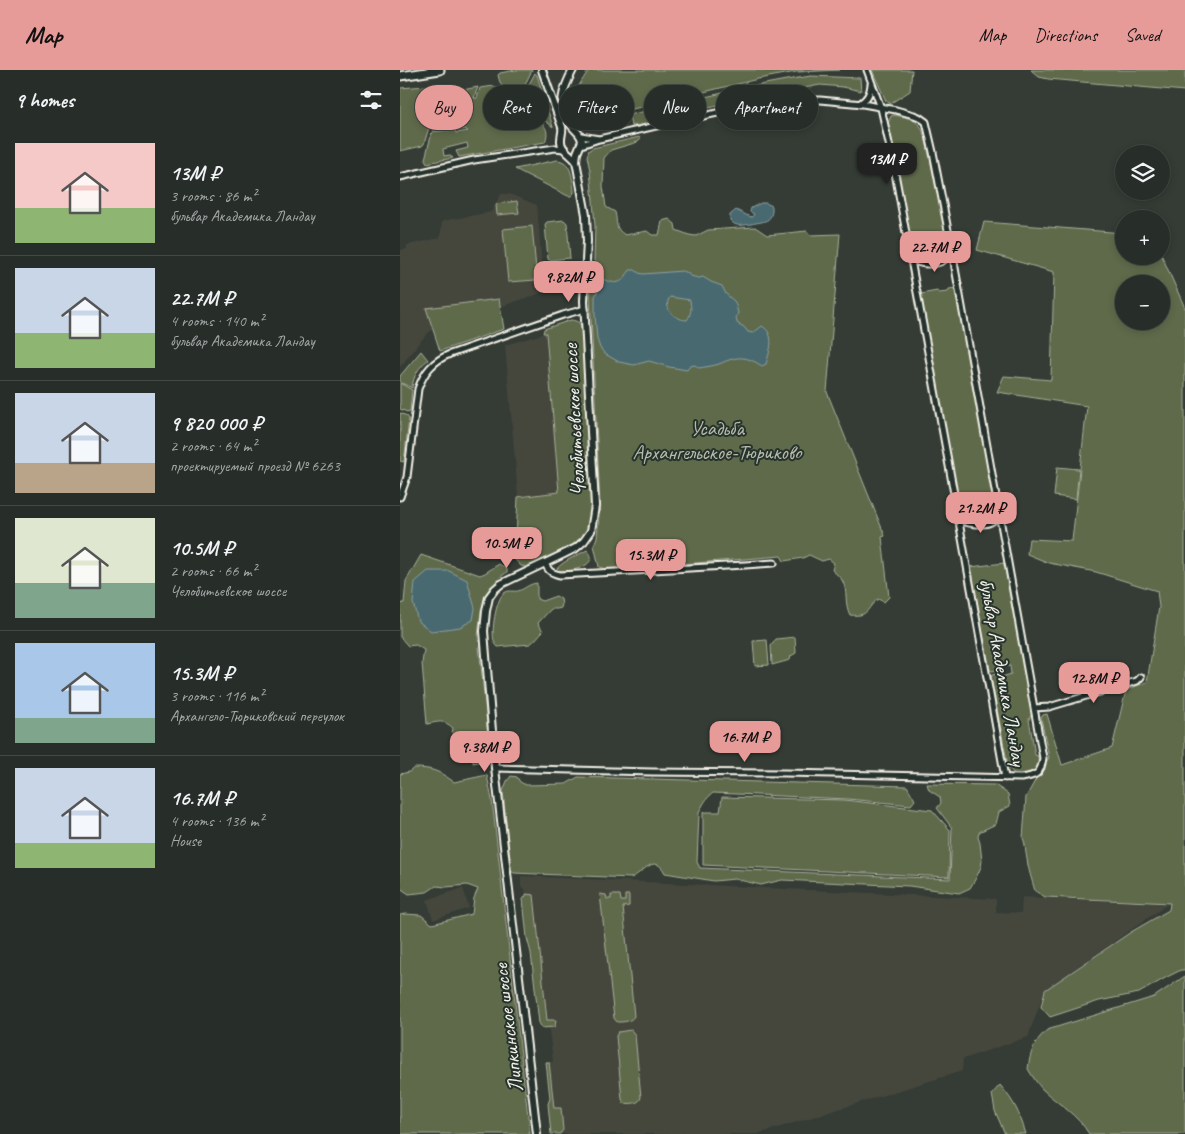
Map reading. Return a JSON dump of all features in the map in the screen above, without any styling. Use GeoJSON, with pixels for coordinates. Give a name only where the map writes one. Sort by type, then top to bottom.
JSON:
{"type":"FeatureCollection","features":[{"type":"Feature","properties":{"kind":"main road"},"geometry":{"type":"LineString","coordinates":[[400,76],[440,70]]}},
{"type":"Feature","properties":{"kind":"street"},"geometry":{"type":"LineString","coordinates":[[542,70],[562,127],[561,138],[565,150],[576,161]]}},
{"type":"Feature","properties":{"kind":"street","name":"Челобитьевское шоссе"},"geometry":{"type":"LineString","coordinates":[[512,919],[484,631],[486,611],[494,589],[576,548],[591,531],[594,520],[595,497],[585,309],[586,215],[576,161],[582,141],[580,134],[570,124],[562,98],[564,87],[573,70]]}},
{"type":"Feature","properties":{"kind":"street","name":"бульвар Академика Ландау"},"geometry":{"type":"LineString","coordinates":[[866,70],[881,108],[892,157],[1005,778],[1029,777],[1041,769],[1043,758],[932,144],[926,122],[919,116],[881,108]]}},
{"type":"Feature","properties":{"kind":"street"},"geometry":{"type":"LineString","coordinates":[[859,104],[870,93],[871,82]]}},
{"type":"Feature","properties":{"kind":"street"},"geometry":{"type":"LineString","coordinates":[[400,177],[474,160],[555,148],[574,152],[580,147],[600,139],[760,104],[781,101],[820,100],[881,108]]}},
{"type":"Feature","properties":{"kind":"street"},"geometry":{"type":"LineString","coordinates":[[555,148],[561,138],[570,130],[600,139]]}},
{"type":"Feature","properties":{"kind":"street"},"geometry":{"type":"LineString","coordinates":[[911,259],[921,264],[941,262],[952,251]]}},
{"type":"Feature","properties":{"kind":"street"},"geometry":{"type":"LineString","coordinates":[[400,497],[407,478],[418,389],[426,370],[444,356],[585,309]]}},
{"type":"Feature","properties":{"kind":"street"},"geometry":{"type":"LineString","coordinates":[[958,518],[967,523],[984,524],[993,521],[1000,513]]}},
{"type":"Feature","properties":{"kind":"street"},"geometry":{"type":"LineString","coordinates":[[544,563],[547,570],[560,575],[774,563]]}},
{"type":"Feature","properties":{"kind":"street"},"geometry":{"type":"LineString","coordinates":[[1034,708],[1049,707],[1137,681],[1141,677]]}},
{"type":"Feature","properties":{"kind":"street"},"geometry":{"type":"LineString","coordinates":[[496,768],[1005,778]]}},
{"type":"Feature","properties":{"kind":"street","name":"Липкинское шоссе"},"geometry":{"type":"LineString","coordinates":[[512,919],[537,1134]]}},
{"type":"Feature","properties":{"kind":"shaded area"},"geometry":{"type":"Polygon","coordinates":[[[501,194],[509,194],[537,205],[544,292],[432,330],[400,367],[400,250],[407,249],[407,245],[440,238],[442,221],[491,212],[501,194]]]}},
{"type":"Feature","properties":{"kind":"shaded area"},"geometry":{"type":"Polygon","coordinates":[[[546,333],[559,492],[518,497],[505,345],[546,333]]]}},
{"type":"Feature","properties":{"kind":"shaded area"},"geometry":{"type":"Polygon","coordinates":[[[521,876],[996,899],[996,912],[1021,913],[1022,897],[1168,904],[1045,990],[1028,1037],[963,1059],[962,1071],[758,1134],[551,1134],[546,1062],[553,1062],[549,1029],[542,1028],[539,1023],[523,899],[526,894],[525,889],[521,887],[521,876]]]}},
{"type":"Feature","properties":{"kind":"shaded area"},"geometry":{"type":"Polygon","coordinates":[[[463,888],[469,908],[433,920],[427,900],[463,888]]]}},
{"type":"Feature","properties":{"kind":"green space"},"geometry":{"type":"Polygon","coordinates":[[[515,70],[532,70],[525,85],[502,85],[498,75],[515,70]]]}},
{"type":"Feature","properties":{"kind":"green space"},"geometry":{"type":"Polygon","coordinates":[[[589,70],[840,70],[796,72],[733,85],[716,85],[716,89],[706,91],[706,85],[644,85],[644,106],[634,109],[634,85],[580,85],[589,70]]]}},
{"type":"Feature","properties":{"kind":"green space"},"geometry":{"type":"Polygon","coordinates":[[[872,70],[912,70],[910,91],[891,104],[886,101],[872,70]]]}},
{"type":"Feature","properties":{"kind":"green space"},"geometry":{"type":"Polygon","coordinates":[[[1031,70],[1185,70],[1185,91],[1048,79],[1039,77],[1031,70]]]}},
{"type":"Feature","properties":{"kind":"green space"},"geometry":{"type":"Polygon","coordinates":[[[535,73],[540,85],[529,85],[535,73]]]}},
{"type":"Feature","properties":{"kind":"green space"},"geometry":{"type":"Polygon","coordinates":[[[811,76],[860,78],[861,91],[820,85],[762,85],[811,76]]]}},
{"type":"Feature","properties":{"kind":"green space"},"geometry":{"type":"Polygon","coordinates":[[[415,87],[415,130],[428,130],[422,146],[400,151],[400,88],[415,87]]]}},
{"type":"Feature","properties":{"kind":"green space"},"geometry":{"type":"Polygon","coordinates":[[[478,87],[474,98],[477,98],[480,88],[483,88],[483,130],[546,130],[545,142],[459,157],[456,151],[468,148],[467,143],[443,149],[444,156],[449,155],[453,158],[427,163],[425,159],[432,132],[455,130],[456,133],[473,130],[473,88],[478,87]]]}},
{"type":"Feature","properties":{"kind":"green space"},"geometry":{"type":"Polygon","coordinates":[[[716,95],[716,105],[706,108],[706,97],[716,95]]]}},
{"type":"Feature","properties":{"kind":"green space"},"geometry":{"type":"Polygon","coordinates":[[[644,112],[644,124],[634,126],[634,114],[644,112]]]}},
{"type":"Feature","properties":{"kind":"green space"},"geometry":{"type":"Polygon","coordinates":[[[549,114],[553,127],[549,124],[549,114]]]}},
{"type":"Feature","properties":{"kind":"green space"},"geometry":{"type":"Polygon","coordinates":[[[891,116],[914,120],[920,126],[925,136],[949,248],[942,258],[920,261],[913,255],[888,123],[891,116]]]}},
{"type":"Feature","properties":{"kind":"green space","name":"Усадьба Архангельское-Тюриково"},"geometry":{"type":"Polygon","coordinates":[[[639,137],[641,139],[638,142],[611,150],[604,158],[603,186],[606,207],[615,212],[618,228],[625,235],[647,231],[652,235],[659,235],[662,221],[669,219],[675,224],[676,230],[696,236],[708,230],[755,227],[767,235],[807,231],[810,235],[840,234],[827,392],[885,536],[882,537],[889,597],[884,602],[878,599],[867,612],[861,615],[850,615],[843,582],[832,570],[834,563],[829,559],[822,561],[809,555],[803,558],[784,561],[781,556],[611,570],[599,567],[594,545],[597,537],[600,505],[590,295],[597,267],[594,261],[595,226],[587,156],[589,150],[593,148],[639,137]]]}},
{"type":"Feature","properties":{"kind":"green space"},"geometry":{"type":"Polygon","coordinates":[[[557,160],[566,163],[572,175],[574,193],[571,196],[515,169],[557,160]]]}},
{"type":"Feature","properties":{"kind":"green space"},"geometry":{"type":"Polygon","coordinates":[[[517,201],[519,213],[497,215],[496,204],[517,201]]]}},
{"type":"Feature","properties":{"kind":"green space"},"geometry":{"type":"Polygon","coordinates":[[[564,220],[567,223],[570,258],[549,260],[545,224],[547,222],[564,220]]]}},
{"type":"Feature","properties":{"kind":"green space"},"geometry":{"type":"Polygon","coordinates":[[[984,222],[1115,232],[1115,265],[1166,265],[1185,308],[1185,970],[1167,977],[1139,993],[1099,1001],[1050,1017],[1041,1007],[1045,990],[1131,932],[1169,910],[1170,903],[1045,897],[1035,891],[1028,867],[1023,838],[1026,797],[1036,779],[1045,769],[1045,763],[1049,758],[1041,718],[1047,714],[1062,765],[1112,748],[1126,690],[1147,682],[1159,607],[1157,591],[1096,572],[1049,563],[1027,554],[1029,539],[1072,541],[1087,406],[997,392],[1004,376],[1051,380],[1054,272],[977,250],[984,222]]]}},
{"type":"Feature","properties":{"kind":"green space"},"geometry":{"type":"Polygon","coordinates":[[[532,226],[537,280],[508,282],[503,229],[532,226]]]}},
{"type":"Feature","properties":{"kind":"green space"},"geometry":{"type":"Polygon","coordinates":[[[956,288],[995,510],[992,518],[983,521],[966,520],[960,513],[921,294],[937,291],[939,293],[948,292],[949,289],[956,288]]]}},
{"type":"Feature","properties":{"kind":"green space"},"geometry":{"type":"Polygon","coordinates":[[[499,299],[504,329],[440,351],[426,308],[499,299]]]}},
{"type":"Feature","properties":{"kind":"green space"},"geometry":{"type":"Polygon","coordinates":[[[571,320],[580,324],[583,333],[591,507],[589,523],[587,531],[578,543],[556,555],[526,567],[521,566],[507,551],[516,537],[518,497],[559,492],[546,333],[543,333],[544,329],[571,320]]]}},
{"type":"Feature","properties":{"kind":"green space"},"geometry":{"type":"Polygon","coordinates":[[[421,351],[428,360],[417,372],[412,388],[400,382],[400,376],[421,351]]]}},
{"type":"Feature","properties":{"kind":"green space"},"geometry":{"type":"Polygon","coordinates":[[[400,383],[412,390],[410,411],[407,412],[400,409],[400,383]]]}},
{"type":"Feature","properties":{"kind":"green space"},"geometry":{"type":"Polygon","coordinates":[[[400,413],[409,419],[404,462],[400,461],[400,413]]]}},
{"type":"Feature","properties":{"kind":"green space"},"geometry":{"type":"Polygon","coordinates":[[[1057,467],[1079,469],[1076,499],[1054,496],[1057,467]]]}},
{"type":"Feature","properties":{"kind":"green space"},"geometry":{"type":"Polygon","coordinates":[[[587,550],[591,555],[591,560],[587,564],[568,571],[556,570],[566,561],[587,550]]]}},
{"type":"Feature","properties":{"kind":"green space"},"geometry":{"type":"Polygon","coordinates":[[[421,555],[480,575],[499,564],[507,569],[507,572],[498,579],[486,594],[481,610],[478,637],[490,752],[489,757],[484,761],[473,763],[473,751],[463,736],[457,736],[452,733],[453,728],[450,725],[441,722],[427,724],[422,663],[424,650],[416,645],[408,646],[400,637],[400,604],[404,603],[406,581],[421,555]]]}},
{"type":"Feature","properties":{"kind":"green space"},"geometry":{"type":"Polygon","coordinates":[[[1004,563],[1032,714],[1029,719],[1035,755],[1038,756],[1039,766],[1028,775],[1014,773],[1008,766],[991,678],[992,675],[1000,673],[1002,677],[1011,674],[1010,666],[1000,667],[1000,670],[990,670],[970,567],[1004,563]]]}},
{"type":"Feature","properties":{"kind":"green space"},"geometry":{"type":"Polygon","coordinates":[[[537,583],[537,599],[542,601],[556,596],[561,599],[561,608],[551,609],[538,623],[543,631],[530,644],[498,647],[494,641],[493,630],[496,609],[500,598],[507,592],[518,591],[537,583]]]}},
{"type":"Feature","properties":{"kind":"green space"},"geometry":{"type":"Polygon","coordinates":[[[795,637],[796,653],[791,656],[790,660],[772,665],[771,646],[776,639],[795,637]]]}},
{"type":"Feature","properties":{"kind":"green space"},"geometry":{"type":"Polygon","coordinates":[[[767,640],[769,665],[755,666],[753,641],[767,640]]]}},
{"type":"Feature","properties":{"kind":"green space"},"geometry":{"type":"Polygon","coordinates":[[[414,768],[435,771],[454,782],[487,775],[492,800],[530,1134],[400,1134],[400,915],[421,915],[432,924],[472,914],[474,898],[478,889],[467,885],[436,886],[427,892],[409,894],[400,888],[400,774],[409,772],[414,768]]]}},
{"type":"Feature","properties":{"kind":"green space"},"geometry":{"type":"Polygon","coordinates":[[[511,776],[517,777],[520,782],[526,785],[566,784],[578,777],[907,786],[915,800],[911,805],[848,799],[713,793],[706,800],[699,813],[697,862],[700,868],[950,879],[952,828],[937,808],[941,803],[940,797],[929,790],[927,784],[995,785],[1008,794],[1010,806],[999,812],[996,824],[979,832],[981,867],[970,888],[959,893],[909,886],[782,880],[761,885],[735,879],[714,881],[665,873],[657,864],[649,866],[631,878],[514,873],[511,871],[503,791],[511,776]]]}},
{"type":"Feature","properties":{"kind":"green space"},"geometry":{"type":"Polygon","coordinates":[[[722,797],[844,800],[932,810],[950,830],[949,877],[703,865],[703,812],[720,812],[722,797]]]}},
{"type":"Feature","properties":{"kind":"green space"},"geometry":{"type":"Polygon","coordinates":[[[526,894],[534,895],[547,1020],[556,1020],[554,1027],[542,1028],[539,1023],[523,899],[526,894]]]}},
{"type":"Feature","properties":{"kind":"green space"},"geometry":{"type":"Polygon","coordinates":[[[600,894],[606,895],[607,899],[611,899],[611,895],[620,895],[621,901],[625,901],[625,895],[629,895],[629,906],[623,907],[634,1016],[627,1021],[617,1022],[614,1018],[600,894]]]}},
{"type":"Feature","properties":{"kind":"green space"},"geometry":{"type":"Polygon","coordinates":[[[1185,976],[1185,1134],[1089,1134],[1074,1115],[1042,1089],[1028,1069],[1031,1053],[1036,1043],[1047,1030],[1154,997],[1185,976]]]}},
{"type":"Feature","properties":{"kind":"green space"},"geometry":{"type":"Polygon","coordinates":[[[631,1030],[635,1035],[641,1097],[637,1102],[624,1103],[622,1099],[616,1036],[618,1032],[631,1030]]]}},
{"type":"Feature","properties":{"kind":"green space"},"geometry":{"type":"Polygon","coordinates":[[[546,1062],[549,1062],[554,1108],[561,1108],[563,1130],[560,1134],[551,1134],[546,1062]]]}},
{"type":"Feature","properties":{"kind":"green space"},"geometry":{"type":"Polygon","coordinates":[[[1000,1085],[1016,1108],[1026,1134],[1005,1134],[995,1111],[992,1094],[1000,1085]]]}},
{"type":"Feature","properties":{"kind":"water"},"geometry":{"type":"Polygon","coordinates":[[[761,203],[772,206],[771,216],[767,220],[740,225],[730,220],[730,215],[736,210],[752,217],[754,214],[750,212],[751,208],[761,203]]]}},
{"type":"Feature","properties":{"kind":"water"},"geometry":{"type":"Polygon","coordinates":[[[630,270],[643,274],[683,271],[690,276],[703,277],[722,286],[726,294],[735,302],[738,313],[737,323],[748,332],[753,333],[762,326],[769,333],[771,343],[766,364],[762,366],[746,358],[736,358],[706,367],[690,366],[687,370],[649,361],[634,365],[619,362],[605,354],[600,348],[597,339],[595,297],[602,279],[620,282],[630,270]],[[670,297],[668,305],[671,313],[678,318],[687,320],[691,308],[690,300],[670,297]]]}},
{"type":"Feature","properties":{"kind":"water"},"geometry":{"type":"Polygon","coordinates":[[[428,571],[449,571],[467,580],[475,608],[473,620],[460,627],[431,631],[418,621],[413,603],[415,582],[428,571]]]}}]}
